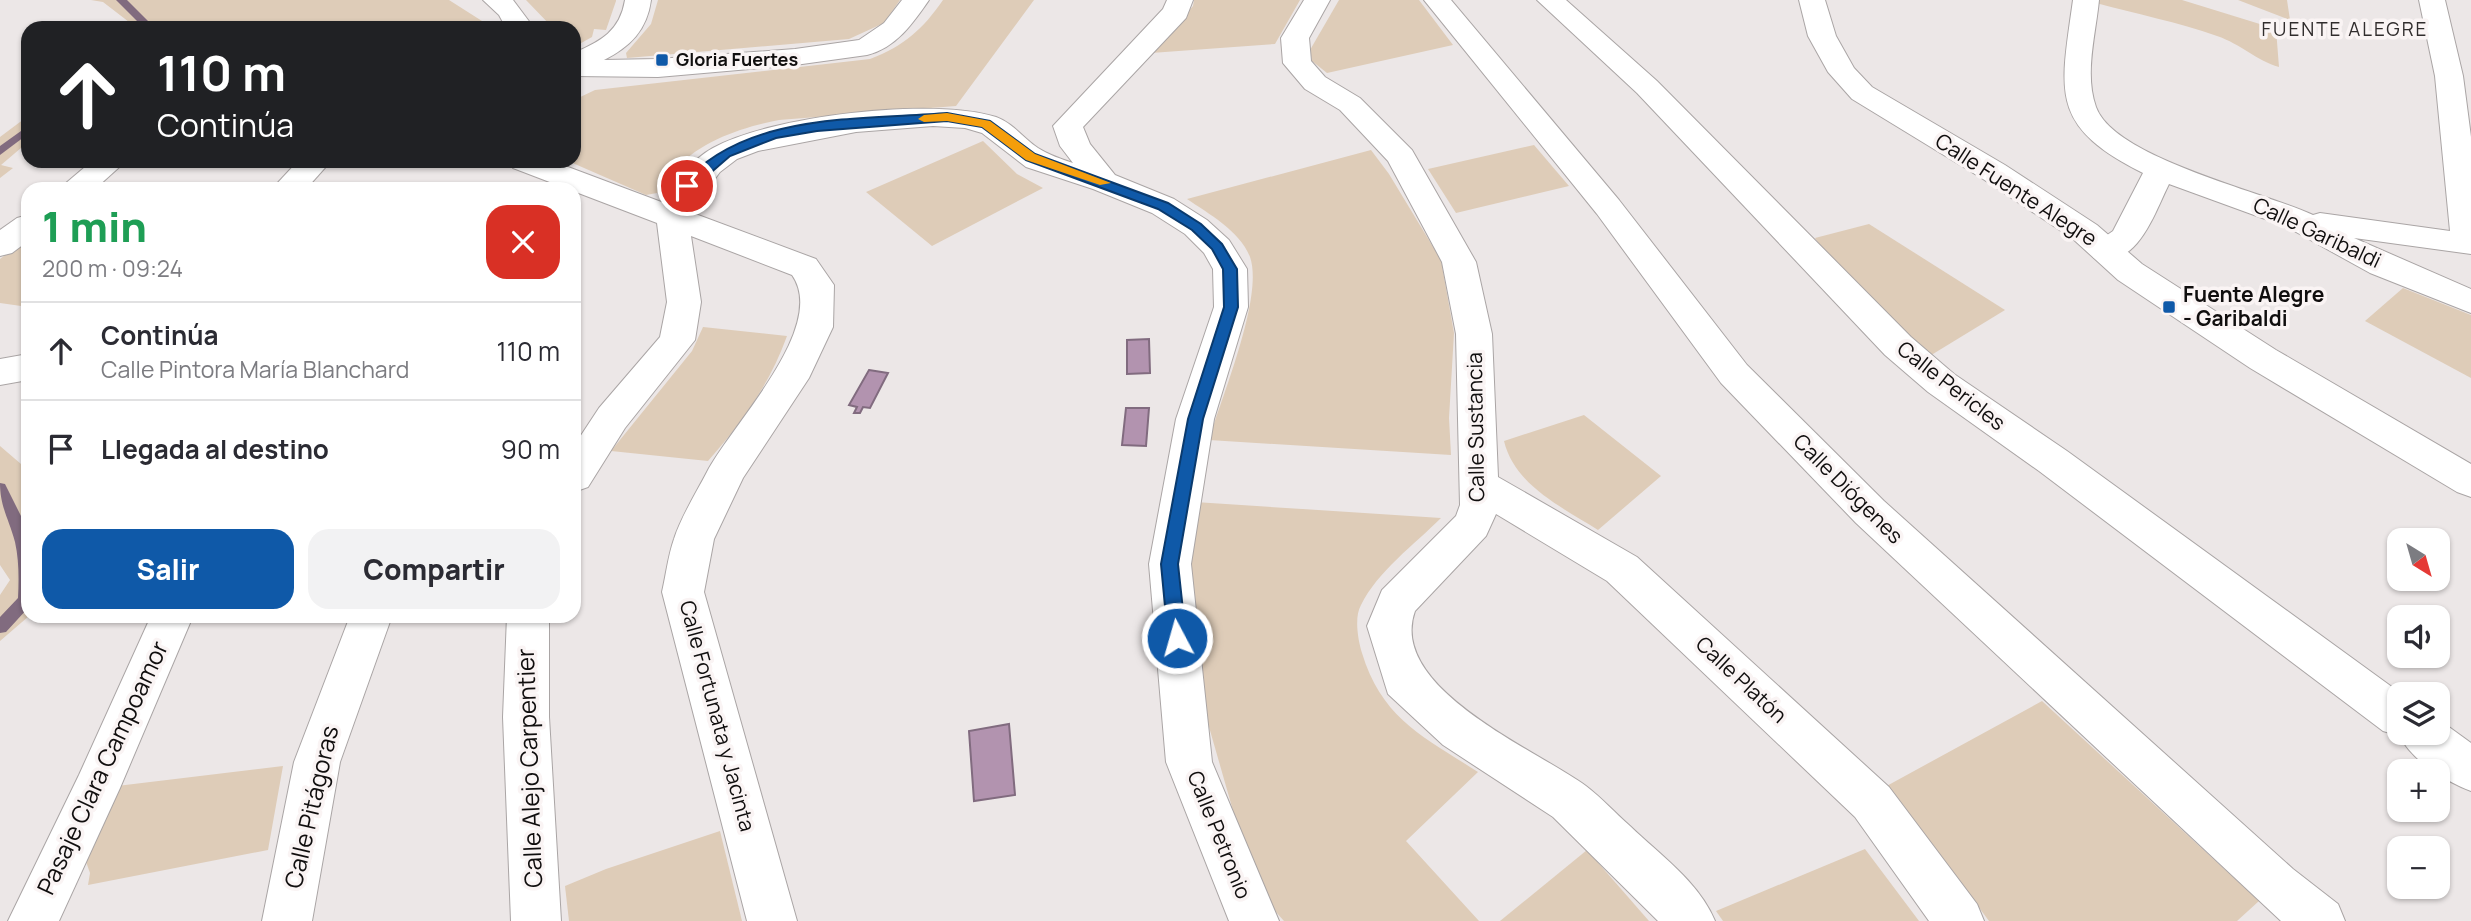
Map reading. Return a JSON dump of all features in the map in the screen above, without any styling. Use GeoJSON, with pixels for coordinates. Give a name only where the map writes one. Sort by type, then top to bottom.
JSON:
{"type":"FeatureCollection","features":[{"type":"Feature","properties":{"kind":"street"},"geometry":{"type":"LineString","coordinates":[[496,0],[510,10],[516,21]]}},
{"type":"Feature","properties":{"kind":"street"},"geometry":{"type":"LineString","coordinates":[[581,65],[613,46],[628,33],[637,12],[638,0]]}},
{"type":"Feature","properties":{"kind":"street"},"geometry":{"type":"LineString","coordinates":[[581,68],[648,69],[795,57],[867,47],[894,29],[916,0]]}},
{"type":"Feature","properties":{"kind":"street","name":"Calle Petronio"},"geometry":{"type":"LineString","coordinates":[[1180,0],[1176,12],[1068,126],[1075,146],[1104,182],[1163,206],[1196,227],[1217,247],[1230,269],[1231,307],[1195,419],[1170,564],[1189,762],[1254,921]]}},
{"type":"Feature","properties":{"kind":"street","name":"Calle Sustancia"},"geometry":{"type":"LineString","coordinates":[[1317,0],[1295,38],[1297,63],[1315,83],[1350,104],[1401,157],[1459,261],[1474,334],[1475,424],[1480,505],[1472,526],[1397,602],[1388,626],[1404,681],[1460,731],[1570,802],[1670,897],[1690,921]]}},
{"type":"Feature","properties":{"kind":"street","name":"Calle Diógenes"},"geometry":{"type":"LineString","coordinates":[[1437,0],[1608,207],[1734,374],[1870,512],[2276,886],[2320,921]]}},
{"type":"Feature","properties":{"kind":"street","name":"Calle Pericles"},"geometry":{"type":"LineString","coordinates":[[1550,0],[1647,87],[1898,346],[1941,383],[2053,461],[2387,708]]}},
{"type":"Feature","properties":{"kind":"street","name":"Calle Fuente Alegre"},"geometry":{"type":"LineString","coordinates":[[1812,0],[1822,37],[1842,72],[1862,93],[2006,180],[2085,232],[2130,272],[2263,359],[2471,482]]}},
{"type":"Feature","properties":{"kind":"street","name":"Calle Garibaldi"},"geometry":{"type":"LineString","coordinates":[[2086,0],[2077,92],[2084,113],[2099,133],[2126,151],[2161,168],[2297,219],[2355,252],[2471,302]]}},
{"type":"Feature","properties":{"kind":"street"},"geometry":{"type":"LineString","coordinates":[[2297,219],[2470,244],[2449,76],[2432,0]]}},
{"type":"Feature","properties":{"kind":"street"},"geometry":{"type":"LineString","coordinates":[[581,466],[612,418],[677,340],[684,302],[672,216],[687,186],[725,153],[773,135],[842,125],[947,117],[986,124],[1031,157],[1104,182]]}},
{"type":"Feature","properties":{"kind":"street"},"geometry":{"type":"LineString","coordinates":[[84,182],[102,168]]}},
{"type":"Feature","properties":{"kind":"street"},"geometry":{"type":"LineString","coordinates":[[295,182],[309,168]]}},
{"type":"Feature","properties":{"kind":"street","name":"Calle Fortunata y Jacinta"},"geometry":{"type":"LineString","coordinates":[[543,168],[581,182]]}},
{"type":"Feature","properties":{"kind":"street"},"geometry":{"type":"LineString","coordinates":[[2106,251],[2126,237],[2161,168]]}},
{"type":"Feature","properties":{"kind":"street","name":"Calle Fortunata y Jacinta"},"geometry":{"type":"LineString","coordinates":[[581,182],[804,267],[817,285],[815,327],[796,369],[726,472],[694,539],[683,592],[772,921]]}},
{"type":"Feature","properties":{"kind":"street"},"geometry":{"type":"LineString","coordinates":[[0,246],[21,230]]}},
{"type":"Feature","properties":{"kind":"street"},"geometry":{"type":"LineString","coordinates":[[0,372],[21,368]]}},
{"type":"Feature","properties":{"kind":"street","name":"Calle Platón"},"geometry":{"type":"LineString","coordinates":[[1480,485],[1622,569],[1872,802],[1959,921]]}},
{"type":"Feature","properties":{"kind":"street","name":"Pasaje Clara Campoamor"},"geometry":{"type":"LineString","coordinates":[[33,920],[97,788],[169,623]]}},
{"type":"Feature","properties":{"kind":"street","name":"Calle Pitágoras"},"geometry":{"type":"LineString","coordinates":[[287,921],[317,762],[368,623]]}},
{"type":"Feature","properties":{"kind":"street","name":"Calle Alejo Carpentier"},"geometry":{"type":"LineString","coordinates":[[528,623],[526,717],[536,921]]}},
{"type":"Feature","properties":{"kind":"street"},"geometry":{"type":"LineString","coordinates":[[2437,745],[2471,770]]}},
{"type":"Feature","properties":{"kind":"shaded area"},"geometry":{"type":"Polygon","coordinates":[[[91,0],[449,0],[482,21],[128,21],[103,2],[91,0]]]}},
{"type":"Feature","properties":{"kind":"shaded area"},"geometry":{"type":"Polygon","coordinates":[[[526,0],[616,0],[606,30],[594,29],[592,37],[581,43],[581,21],[546,21],[526,0]]]}},
{"type":"Feature","properties":{"kind":"shaded area"},"geometry":{"type":"Polygon","coordinates":[[[658,0],[900,0],[884,23],[849,39],[627,58],[626,53],[651,24],[658,0]]]}},
{"type":"Feature","properties":{"kind":"shaded area"},"geometry":{"type":"Polygon","coordinates":[[[943,0],[1034,0],[956,106],[779,120],[752,127],[711,142],[687,158],[657,193],[646,195],[581,167],[581,97],[595,90],[870,59],[912,36],[943,0]]]}},
{"type":"Feature","properties":{"kind":"shaded area"},"geometry":{"type":"Polygon","coordinates":[[[1194,0],[1300,0],[1275,44],[1151,53],[1193,6],[1194,0]]]}},
{"type":"Feature","properties":{"kind":"shaded area"},"geometry":{"type":"Polygon","coordinates":[[[1339,0],[1419,0],[1453,45],[1327,73],[1312,61],[1310,50],[1339,0]]]}},
{"type":"Feature","properties":{"kind":"shaded area"},"geometry":{"type":"Polygon","coordinates":[[[2097,0],[2182,0],[2276,29],[2279,67],[2217,36],[2096,3],[2097,0]]]}},
{"type":"Feature","properties":{"kind":"shaded area"},"geometry":{"type":"Polygon","coordinates":[[[2238,0],[2287,0],[2290,20],[2238,0]]]}},
{"type":"Feature","properties":{"kind":"shaded area"},"geometry":{"type":"Polygon","coordinates":[[[21,121],[21,148],[1,165],[13,168],[0,178],[0,137],[21,121]]]}},
{"type":"Feature","properties":{"kind":"shaded area"},"geometry":{"type":"Polygon","coordinates":[[[983,141],[1017,174],[1043,188],[932,246],[866,192],[983,141]]]}},
{"type":"Feature","properties":{"kind":"shaded area"},"geometry":{"type":"Polygon","coordinates":[[[1534,145],[1569,186],[1456,213],[1428,169],[1534,145]]]}},
{"type":"Feature","properties":{"kind":"shaded area"},"geometry":{"type":"Polygon","coordinates":[[[1371,150],[1389,174],[1441,260],[1454,333],[1449,418],[1451,455],[1209,440],[1239,348],[1251,297],[1253,275],[1250,257],[1239,239],[1223,224],[1187,199],[1371,150]]]}},
{"type":"Feature","properties":{"kind":"shaded area"},"geometry":{"type":"Polygon","coordinates":[[[1869,224],[2005,310],[1928,357],[1824,251],[1815,238],[1869,224]]]}},
{"type":"Feature","properties":{"kind":"shaded area"},"geometry":{"type":"Polygon","coordinates":[[[21,243],[21,306],[0,303],[0,259],[21,243]]]}},
{"type":"Feature","properties":{"kind":"shaded area"},"geometry":{"type":"Polygon","coordinates":[[[2403,288],[2471,315],[2471,378],[2365,321],[2403,288]]]}},
{"type":"Feature","properties":{"kind":"shaded area"},"geometry":{"type":"Polygon","coordinates":[[[703,327],[787,336],[763,387],[732,433],[708,461],[611,451],[692,351],[703,327]]]}},
{"type":"Feature","properties":{"kind":"shaded area"},"geometry":{"type":"Polygon","coordinates":[[[1149,339],[1150,373],[1127,374],[1127,340],[1149,339]]]}},
{"type":"Feature","properties":{"kind":"shaded area"},"geometry":{"type":"Polygon","coordinates":[[[869,370],[888,373],[870,408],[863,407],[860,413],[854,413],[857,407],[849,405],[869,370]]]}},
{"type":"Feature","properties":{"kind":"shaded area"},"geometry":{"type":"Polygon","coordinates":[[[1126,408],[1149,408],[1146,446],[1122,445],[1126,408]]]}},
{"type":"Feature","properties":{"kind":"shaded area"},"geometry":{"type":"Polygon","coordinates":[[[1584,415],[1661,476],[1598,530],[1555,504],[1529,483],[1518,471],[1504,441],[1584,415]]]}},
{"type":"Feature","properties":{"kind":"shaded area"},"geometry":{"type":"Polygon","coordinates":[[[0,446],[21,464],[21,623],[0,641],[0,595],[10,580],[0,565],[0,446]]]}},
{"type":"Feature","properties":{"kind":"shaded area"},"geometry":{"type":"Polygon","coordinates":[[[1195,502],[1441,518],[1377,581],[1359,610],[1357,629],[1371,676],[1393,710],[1423,736],[1478,772],[1406,841],[1479,921],[1284,921],[1275,911],[1238,828],[1199,692],[1190,567],[1195,502]]]}},
{"type":"Feature","properties":{"kind":"shaded area"},"geometry":{"type":"Polygon","coordinates":[[[2042,701],[2259,901],[2237,921],[1989,921],[1924,833],[1883,788],[2042,701]]]}},
{"type":"Feature","properties":{"kind":"shaded area"},"geometry":{"type":"Polygon","coordinates":[[[1009,724],[1015,795],[974,801],[969,731],[1009,724]]]}},
{"type":"Feature","properties":{"kind":"shaded area"},"geometry":{"type":"Polygon","coordinates":[[[283,766],[268,850],[88,885],[90,873],[84,856],[117,786],[283,766]]]}},
{"type":"Feature","properties":{"kind":"shaded area"},"geometry":{"type":"Polygon","coordinates":[[[720,831],[742,921],[569,921],[565,886],[606,869],[720,831]]]}},
{"type":"Feature","properties":{"kind":"shaded area"},"geometry":{"type":"Polygon","coordinates":[[[1865,849],[1919,921],[1723,921],[1716,911],[1865,849]]]}},
{"type":"Feature","properties":{"kind":"shaded area"},"geometry":{"type":"Polygon","coordinates":[[[1587,850],[1649,921],[1500,921],[1587,850]]]}},
{"type":"Feature","properties":{"kind":"waterway"},"geometry":{"type":"LineString","coordinates":[[121,0],[143,21]]}},
{"type":"Feature","properties":{"kind":"waterway"},"geometry":{"type":"LineString","coordinates":[[0,152],[21,135]]}},
{"type":"Feature","properties":{"kind":"waterway"},"geometry":{"type":"LineString","coordinates":[[0,488],[14,516],[21,539]]}},
{"type":"Feature","properties":{"kind":"waterway"},"geometry":{"type":"LineString","coordinates":[[0,627],[21,605]]}},
{"type":"Feature","properties":{"kind":"slow traffic"},"geometry":{"type":"LineString","coordinates":[[924,119],[947,117],[986,124],[1031,157],[1105,183]]}},
{"type":"Feature","properties":{"kind":"place","name":"Gloria Fuertes"},"geometry":{"type":"Point","coordinates":[662,60]}},
{"type":"Feature","properties":{"kind":"place","name":"Fuente Alegre - Garibaldi"},"geometry":{"type":"Point","coordinates":[2169,307]}},
{"type":"Feature","properties":{"kind":"district","name":"FUENTE ALEGRE"},"geometry":{"type":"Point","coordinates":[2345,29]}},
{"type":"Feature","properties":{"kind":"route"},"geometry":{"type":"LineString","coordinates":[[687,186],[725,153],[773,135],[817,127],[947,117],[986,124],[1031,157],[1163,206],[1196,227],[1217,247],[1230,269],[1231,307],[1195,419],[1170,564],[1177,638]]}}]}
